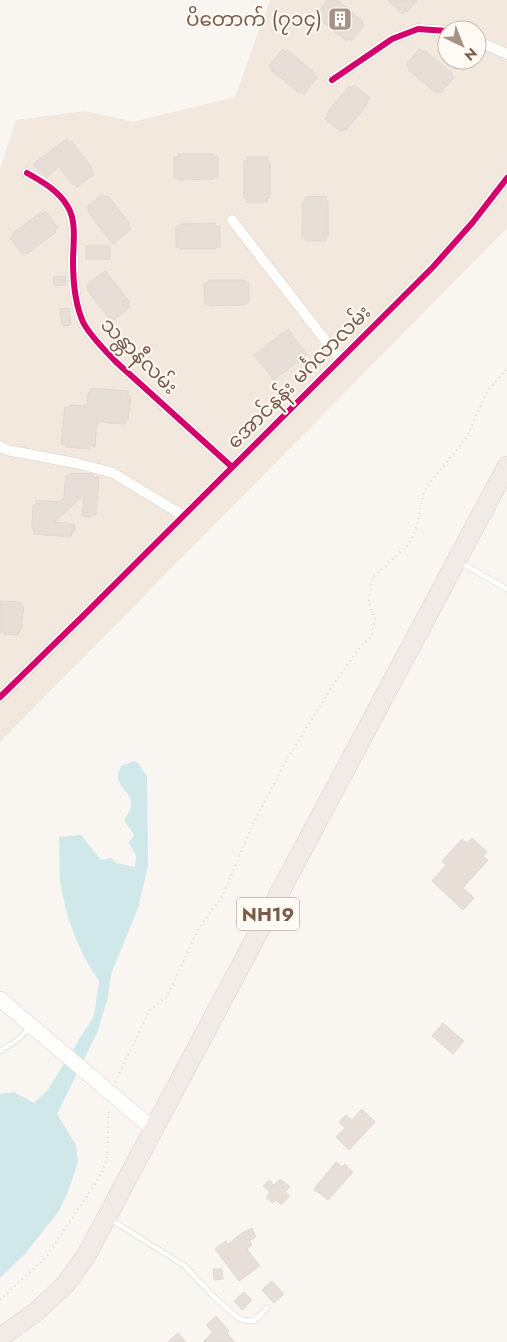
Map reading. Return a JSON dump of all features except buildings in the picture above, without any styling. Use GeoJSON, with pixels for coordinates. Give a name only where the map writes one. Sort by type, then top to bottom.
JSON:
{"type":"FeatureCollection","features":[{"type":"Feature","properties":{"kind":"highway","name":"NH19"},"geometry":{"type":"LineString","coordinates":[[0,1338],[37,1311],[64,1286],[86,1256],[456,561],[500,484],[507,466]]}},
{"type":"Feature","properties":{"kind":"main road"},"geometry":{"type":"LineString","coordinates":[[0,1000],[153,1129]]}},
{"type":"Feature","properties":{"kind":"street"},"geometry":{"type":"LineString","coordinates":[[332,80],[392,39],[418,29],[437,30]]}},
{"type":"Feature","properties":{"kind":"street"},"geometry":{"type":"LineString","coordinates":[[487,46],[507,54]]}},
{"type":"Feature","properties":{"kind":"street","name":"သန္တာနီလမ်း"},"geometry":{"type":"LineString","coordinates":[[27,173],[49,186],[69,208],[74,230],[73,262],[76,297],[83,322],[115,361],[232,467]]}},
{"type":"Feature","properties":{"kind":"street","name":"အောင်နန်း မင်္ဂလာလမ်း"},"geometry":{"type":"LineString","coordinates":[[0,697],[184,516],[432,267],[473,222],[507,178]]}},
{"type":"Feature","properties":{"kind":"street"},"geometry":{"type":"LineString","coordinates":[[232,220],[340,359]]}},
{"type":"Feature","properties":{"kind":"street"},"geometry":{"type":"LineString","coordinates":[[0,446],[15,452],[80,464],[113,473],[184,516]]}},
{"type":"Feature","properties":{"kind":"lane"},"geometry":{"type":"LineString","coordinates":[[456,561],[507,589]]}},
{"type":"Feature","properties":{"kind":"lane"},"geometry":{"type":"LineString","coordinates":[[0,1051],[16,1041],[32,1026]]}},
{"type":"Feature","properties":{"kind":"lane"},"geometry":{"type":"LineString","coordinates":[[107,1217],[185,1266],[218,1301],[241,1320],[254,1321],[267,1308]]}},
{"type":"Feature","properties":{"kind":"path"},"geometry":{"type":"LineString","coordinates":[[0,1300],[47,1256],[102,1173],[107,1158],[109,1092],[150,1010],[167,996],[200,926],[222,896],[253,824],[287,760],[337,679],[357,651],[371,637],[375,620],[370,602],[372,578],[409,544],[417,526],[426,488],[466,438],[488,390],[507,369]]}},
{"type":"Feature","properties":{"kind":"shaded area"},"geometry":{"type":"Polygon","coordinates":[[[270,0],[507,0],[507,228],[0,742],[0,169],[16,120],[85,111],[133,122],[235,97],[270,0]]]}},
{"type":"Feature","properties":{"kind":"water"},"geometry":{"type":"Polygon","coordinates":[[[134,761],[138,763],[147,776],[148,866],[138,908],[111,974],[108,997],[97,1033],[57,1114],[76,1145],[78,1162],[59,1211],[24,1255],[0,1278],[0,1094],[14,1092],[34,1103],[47,1091],[94,1016],[99,981],[79,945],[65,907],[60,880],[59,837],[81,835],[101,860],[111,858],[116,863],[135,867],[136,855],[129,843],[134,835],[124,820],[128,815],[131,800],[118,779],[121,766],[134,761]]]}},
{"type":"Feature","properties":{"kind":"cycle path"},"geometry":{"type":"LineString","coordinates":[[332,80],[392,39],[418,29],[437,30]]}},
{"type":"Feature","properties":{"kind":"cycle path"},"geometry":{"type":"LineString","coordinates":[[27,173],[45,183],[55,192],[64,201],[71,213],[74,226],[73,268],[75,292],[80,315],[89,332],[115,361],[232,467]]}},
{"type":"Feature","properties":{"kind":"cycle path"},"geometry":{"type":"LineString","coordinates":[[0,697],[433,267],[473,222],[507,178]]}},
{"type":"Feature","properties":{"kind":"place","name":"ပိတောက် (၇၁၄)"},"geometry":{"type":"Point","coordinates":[340,19]}}]}
